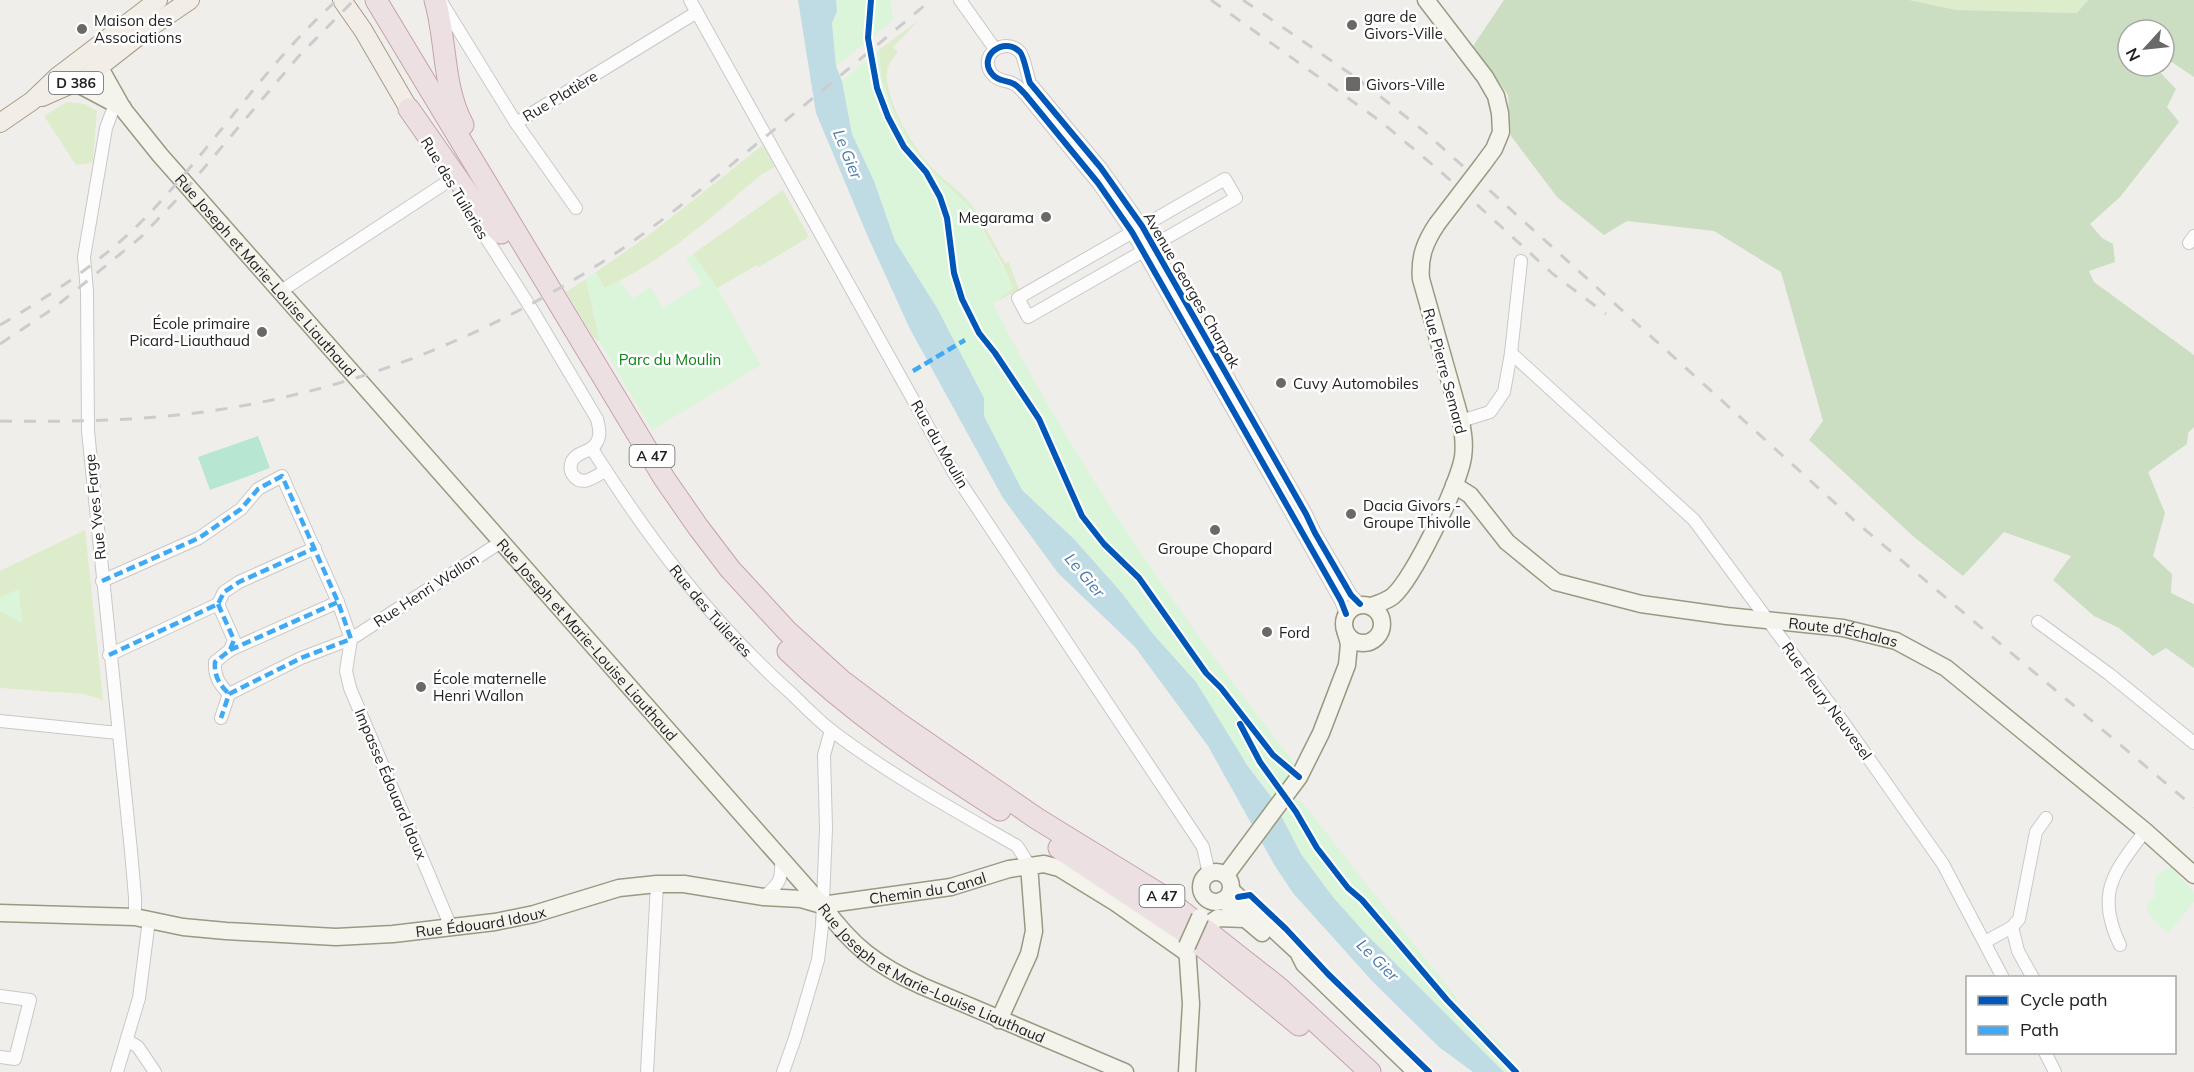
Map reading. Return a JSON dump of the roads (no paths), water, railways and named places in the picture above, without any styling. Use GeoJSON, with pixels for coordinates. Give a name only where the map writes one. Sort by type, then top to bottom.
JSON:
{"type":"FeatureCollection","features":[{"type":"Feature","properties":{"kind":"highway","name":"A 47"},"geometry":{"type":"LineString","coordinates":[[360,0],[653,483],[720,576],[788,651],[826,687],[878,728],[939,771],[1100,874],[1185,932],[1292,1018],[1350,1072]]}},
{"type":"Feature","properties":{"kind":"highway","name":"A 47"},"geometry":{"type":"LineString","coordinates":[[376,0],[664,478],[730,569],[787,631],[842,681],[898,723],[1036,818],[1161,895],[1278,987],[1370,1072]]}},
{"type":"Feature","properties":{"kind":"highway"},"geometry":{"type":"LineString","coordinates":[[435,0],[443,38],[446,73],[456,112],[541,271]]}},
{"type":"Feature","properties":{"kind":"highway"},"geometry":{"type":"LineString","coordinates":[[409,109],[483,215],[501,233]]}},
{"type":"Feature","properties":{"kind":"main road","name":"D 386"},"geometry":{"type":"LineString","coordinates":[[0,123],[32,101],[78,61],[160,4],[190,0]]}},
{"type":"Feature","properties":{"kind":"main road"},"geometry":{"type":"LineString","coordinates":[[342,0],[363,30],[409,109]]}},
{"type":"Feature","properties":{"kind":"main road","name":"Rue Pierre Semard"},"geometry":{"type":"LineString","coordinates":[[1383,622],[1386,613],[1401,595],[1405,582],[1428,541],[1455,485],[1463,459],[1465,439],[1461,421],[1421,279],[1423,249],[1437,224],[1499,140],[1501,123],[1499,104],[1492,88],[1426,0]]}},
{"type":"Feature","properties":{"kind":"main road","name":"D 386"},"geometry":{"type":"LineString","coordinates":[[32,101],[76,83],[100,68],[160,4]]}},
{"type":"Feature","properties":{"kind":"main road","name":"D 386"},"geometry":{"type":"LineString","coordinates":[[78,61],[100,68]]}},
{"type":"Feature","properties":{"kind":"main road","name":"D 386"},"geometry":{"type":"LineString","coordinates":[[76,83],[78,61]]}},
{"type":"Feature","properties":{"kind":"main road","name":"Rue Joseph et Marie-Louise Liauthaud"},"geometry":{"type":"LineString","coordinates":[[100,68],[119,104],[160,155],[822,905],[836,924],[864,952],[889,970],[999,1020],[1125,1072]]}},
{"type":"Feature","properties":{"kind":"main road","name":"Rue Joseph et Marie-Louise Liauthaud"},"geometry":{"type":"LineString","coordinates":[[76,83],[119,104]]}},
{"type":"Feature","properties":{"kind":"main road","name":"Route d'Échalas"},"geometry":{"type":"LineString","coordinates":[[1455,485],[1470,495],[1507,542],[1556,582],[1641,604],[1768,621],[1844,628],[1896,641],[1946,668],[2145,831],[2194,875]]}},
{"type":"Feature","properties":{"kind":"main road","name":"Rue Pierre Semard"},"geometry":{"type":"LineString","coordinates":[[1360,608],[1392,596],[1405,582]]}},
{"type":"Feature","properties":{"kind":"main road"},"geometry":{"type":"LineString","coordinates":[[1187,1072],[1191,1004],[1188,948],[1237,862],[1291,790],[1321,733],[1347,665],[1360,648],[1379,635],[1383,622],[1377,610],[1360,608],[1344,627],[1348,644],[1347,665]]}},
{"type":"Feature","properties":{"kind":"main road"},"geometry":{"type":"LineString","coordinates":[[1346,633],[1356,642],[1369,642]]}},
{"type":"Feature","properties":{"kind":"main road"},"geometry":{"type":"LineString","coordinates":[[999,1020],[1029,954],[1034,931],[1029,865],[1044,864],[1059,868],[1188,948]]}},
{"type":"Feature","properties":{"kind":"main road","name":"Chemin du Canal"},"geometry":{"type":"LineString","coordinates":[[822,905],[951,887],[1029,865]]}},
{"type":"Feature","properties":{"kind":"main road"},"geometry":{"type":"LineString","coordinates":[[1245,919],[1218,918],[1214,903],[1217,872],[1209,874],[1203,880],[1202,892],[1214,903],[1298,952],[1304,963],[1416,1072]]}},
{"type":"Feature","properties":{"kind":"main road","name":"Rue Édouard Idoux"},"geometry":{"type":"LineString","coordinates":[[0,913],[142,919],[183,927],[226,931],[336,937],[393,934],[495,922],[534,914],[619,888],[657,884],[684,884],[764,897],[801,899],[822,905]]}},
{"type":"Feature","properties":{"kind":"main road"},"geometry":{"type":"LineString","coordinates":[[1214,903],[1245,919],[1292,959],[1304,963]]}},
{"type":"Feature","properties":{"kind":"street","name":"Rue Platière"},"geometry":{"type":"LineString","coordinates":[[440,0],[516,123],[697,12]]}},
{"type":"Feature","properties":{"kind":"street","name":"Rue du Moulin"},"geometry":{"type":"LineString","coordinates":[[690,0],[954,473],[1203,847],[1209,874]]}},
{"type":"Feature","properties":{"kind":"street"},"geometry":{"type":"LineString","coordinates":[[960,0],[995,49]]}},
{"type":"Feature","properties":{"kind":"street","name":"Avenue Georges Charpak"},"geometry":{"type":"LineString","coordinates":[[1137,229],[1025,94],[1014,83],[993,76],[988,67],[988,58],[995,49],[1001,45],[1011,46],[1020,51],[1030,83],[1101,168],[1301,503],[1333,564],[1360,608]]}},
{"type":"Feature","properties":{"kind":"street","name":"Rue Yves Farge"},"geometry":{"type":"LineString","coordinates":[[117,1072],[139,998],[142,919],[135,897],[87,431],[87,291],[84,257],[106,128],[119,104]]}},
{"type":"Feature","properties":{"kind":"street","name":"Rue des Tuileries"},"geometry":{"type":"LineString","coordinates":[[409,109],[502,266],[534,313],[597,419],[600,430],[598,441],[592,449],[659,548],[690,588],[751,657],[831,730],[883,767],[1017,846],[1029,865]]}},
{"type":"Feature","properties":{"kind":"street"},"geometry":{"type":"LineString","coordinates":[[516,123],[576,208]]}},
{"type":"Feature","properties":{"kind":"street"},"geometry":{"type":"LineString","coordinates":[[1225,179],[1236,198],[1149,249],[1029,317],[1018,298],[1225,179]]}},
{"type":"Feature","properties":{"kind":"street"},"geometry":{"type":"LineString","coordinates":[[281,291],[450,180]]}},
{"type":"Feature","properties":{"kind":"street"},"geometry":{"type":"LineString","coordinates":[[1461,421],[1483,415],[1494,407],[1504,392],[1511,353],[1521,261]]}},
{"type":"Feature","properties":{"kind":"street","name":"Rue Fleury Neuvesel"},"geometry":{"type":"LineString","coordinates":[[1511,353],[1694,520],[1843,722],[1943,864],[2002,976]]}},
{"type":"Feature","properties":{"kind":"street"},"geometry":{"type":"LineString","coordinates":[[592,449],[575,457],[571,465],[572,474],[579,480],[588,481],[606,470]]}},
{"type":"Feature","properties":{"kind":"street"},"geometry":{"type":"LineString","coordinates":[[102,581],[199,538],[240,509],[258,489],[282,477],[315,548],[351,639]]}},
{"type":"Feature","properties":{"kind":"street","name":"Rue Henri Wallon"},"geometry":{"type":"LineString","coordinates":[[229,694],[301,658],[351,639],[501,542]]}},
{"type":"Feature","properties":{"kind":"street"},"geometry":{"type":"LineString","coordinates":[[109,655],[218,604],[224,592],[239,582],[315,548]]}},
{"type":"Feature","properties":{"kind":"street"},"geometry":{"type":"LineString","coordinates":[[221,718],[229,694],[221,687],[214,674],[214,662],[230,650],[338,602]]}},
{"type":"Feature","properties":{"kind":"street"},"geometry":{"type":"LineString","coordinates":[[218,604],[234,640],[230,650]]}},
{"type":"Feature","properties":{"kind":"street"},"geometry":{"type":"LineString","coordinates":[[2038,622],[2109,674],[2194,743]]}},
{"type":"Feature","properties":{"kind":"street","name":"Impasse Édouard Idoux"},"geometry":{"type":"LineString","coordinates":[[351,639],[346,671],[350,688],[451,927]]}},
{"type":"Feature","properties":{"kind":"street"},"geometry":{"type":"LineString","coordinates":[[0,722],[118,733]]}},
{"type":"Feature","properties":{"kind":"street"},"geometry":{"type":"LineString","coordinates":[[783,1072],[818,960],[825,828],[824,755],[831,730]]}},
{"type":"Feature","properties":{"kind":"street"},"geometry":{"type":"LineString","coordinates":[[1985,942],[2012,927],[2019,919],[2036,832],[2046,818]]}},
{"type":"Feature","properties":{"kind":"street"},"geometry":{"type":"LineString","coordinates":[[2120,945],[2113,929],[2109,907],[2110,890],[2115,871],[2145,831]]}},
{"type":"Feature","properties":{"kind":"street"},"geometry":{"type":"LineString","coordinates":[[764,897],[778,885],[782,874],[781,859]]}},
{"type":"Feature","properties":{"kind":"street"},"geometry":{"type":"LineString","coordinates":[[647,1072],[657,884]]}},
{"type":"Feature","properties":{"kind":"street"},"geometry":{"type":"LineString","coordinates":[[2012,927],[2018,951],[2032,976]]}},
{"type":"Feature","properties":{"kind":"street"},"geometry":{"type":"LineString","coordinates":[[0,996],[30,1000],[15,1059],[0,1057]]}},
{"type":"Feature","properties":{"kind":"street"},"geometry":{"type":"LineString","coordinates":[[127,1040],[138,1047],[155,1072]]}},
{"type":"Feature","properties":{"kind":"street"},"geometry":{"type":"LineString","coordinates":[[2046,1054],[2055,1072]]}},
{"type":"Feature","properties":{"kind":"water","name":"Le Gier"},"geometry":{"type":"Polygon","coordinates":[[[798,0],[836,0],[837,11],[832,23],[836,66],[842,81],[852,134],[874,181],[895,241],[937,308],[984,398],[984,416],[1022,490],[1074,539],[1196,682],[1247,765],[1272,798],[1301,854],[1332,896],[1365,933],[1504,1072],[1473,1072],[1439,1047],[1373,982],[1293,893],[1275,866],[1208,746],[1135,647],[1058,573],[1003,498],[910,329],[816,113],[798,0]]]}},
{"type":"Feature","properties":{"kind":"railway"},"geometry":{"type":"LineString","coordinates":[[0,325],[40,301],[98,260],[150,213],[287,50],[337,0]]}},
{"type":"Feature","properties":{"kind":"railway"},"geometry":{"type":"LineString","coordinates":[[0,344],[54,308],[141,237],[182,194],[298,57],[354,0]]}},
{"type":"Feature","properties":{"kind":"railway"},"geometry":{"type":"LineString","coordinates":[[0,421],[136,419],[190,414],[269,401],[369,374],[466,336],[559,288],[644,233],[721,173],[931,0]]}},
{"type":"Feature","properties":{"kind":"railway"},"geometry":{"type":"LineString","coordinates":[[1211,0],[1380,121],[1439,170],[1553,274],[1606,314]]}},
{"type":"Feature","properties":{"kind":"railway"},"geometry":{"type":"LineString","coordinates":[[1243,0],[1358,79],[1424,131],[1856,522],[2194,807]]}},
{"type":"Feature","properties":{"kind":"place","name":"gare de Givors-Ville"},"geometry":{"type":"Point","coordinates":[1352,25]}},
{"type":"Feature","properties":{"kind":"place","name":"Maison des Associations"},"geometry":{"type":"Point","coordinates":[82,29]}},
{"type":"Feature","properties":{"kind":"place","name":"Givors-Ville"},"geometry":{"type":"Point","coordinates":[1353,84]}},
{"type":"Feature","properties":{"kind":"place","name":"Megarama"},"geometry":{"type":"Point","coordinates":[1046,217]}},
{"type":"Feature","properties":{"kind":"place","name":"École primaire Picard-Liauthaud"},"geometry":{"type":"Point","coordinates":[262,332]}},
{"type":"Feature","properties":{"kind":"place","name":"Cuvy Automobiles"},"geometry":{"type":"Point","coordinates":[1281,383]}},
{"type":"Feature","properties":{"kind":"place","name":"Dacia Givors - Groupe Thivolle"},"geometry":{"type":"Point","coordinates":[1351,514]}},
{"type":"Feature","properties":{"kind":"place","name":"Groupe Chopard"},"geometry":{"type":"Point","coordinates":[1215,530]}},
{"type":"Feature","properties":{"kind":"place","name":"Ford"},"geometry":{"type":"Point","coordinates":[1267,632]}},
{"type":"Feature","properties":{"kind":"place","name":"École maternelle Henri Wallon"},"geometry":{"type":"Point","coordinates":[421,687]}},
{"type":"Feature","properties":{"kind":"park label","name":"Parc du Moulin"},"geometry":{"type":"Point","coordinates":[670,359]}}]}
